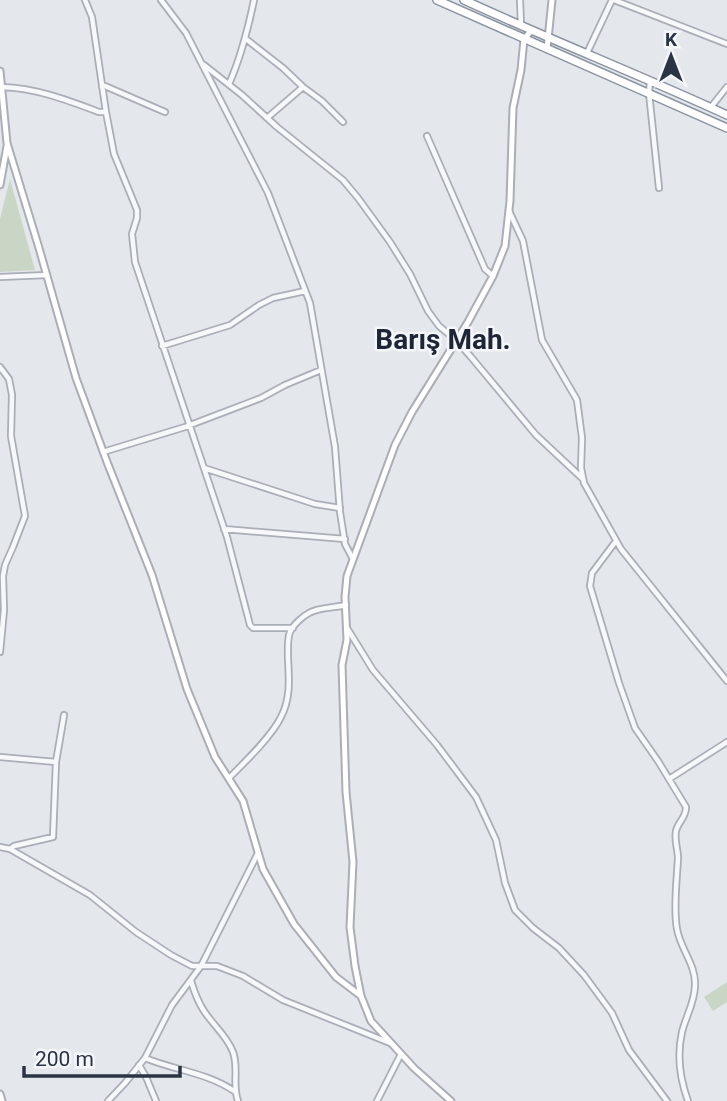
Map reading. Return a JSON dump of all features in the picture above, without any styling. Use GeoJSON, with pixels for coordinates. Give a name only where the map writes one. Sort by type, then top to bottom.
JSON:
{"type":"FeatureCollection","features":[{"type":"Feature","properties":{"kind":"highway"},"geometry":{"type":"LineString","coordinates":[[437,0],[727,128]]}},
{"type":"Feature","properties":{"kind":"highway"},"geometry":{"type":"LineString","coordinates":[[464,0],[479,3],[531,31],[727,115]]}},
{"type":"Feature","properties":{"kind":"street"},"geometry":{"type":"LineString","coordinates":[[85,0],[92,17],[116,160],[137,210],[132,231],[135,262],[224,529],[250,625],[253,628],[293,628]]}},
{"type":"Feature","properties":{"kind":"street"},"geometry":{"type":"LineString","coordinates":[[161,0],[187,33],[268,193],[310,303],[335,447],[345,539],[353,559]]}},
{"type":"Feature","properties":{"kind":"street"},"geometry":{"type":"LineString","coordinates":[[229,84],[246,39],[254,0]]}},
{"type":"Feature","properties":{"kind":"street"},"geometry":{"type":"LineString","coordinates":[[520,0],[521,26]]}},
{"type":"Feature","properties":{"kind":"street"},"geometry":{"type":"LineString","coordinates":[[547,49],[552,0]]}},
{"type":"Feature","properties":{"kind":"street"},"geometry":{"type":"LineString","coordinates":[[587,53],[613,0],[727,44]]}},
{"type":"Feature","properties":{"kind":"street"},"geometry":{"type":"LineString","coordinates":[[451,1101],[370,1021],[361,996],[355,966],[350,927],[353,862],[346,792],[342,665],[347,640],[347,576],[395,445],[493,276],[505,246],[513,108],[524,39],[531,31]]}},
{"type":"Feature","properties":{"kind":"street"},"geometry":{"type":"LineString","coordinates":[[246,39],[322,101],[343,122]]}},
{"type":"Feature","properties":{"kind":"street"},"geometry":{"type":"LineString","coordinates":[[201,63],[343,180],[390,242],[439,326],[457,341],[536,435],[583,479]]}},
{"type":"Feature","properties":{"kind":"street"},"geometry":{"type":"LineString","coordinates":[[0,71],[7,143],[76,378],[152,575],[187,689],[215,757],[243,801],[263,869],[293,924],[335,977],[361,996]]}},
{"type":"Feature","properties":{"kind":"street"},"geometry":{"type":"LineString","coordinates":[[650,80],[659,188]]}},
{"type":"Feature","properties":{"kind":"street"},"geometry":{"type":"LineString","coordinates":[[2,87],[44,93],[106,112]]}},
{"type":"Feature","properties":{"kind":"street"},"geometry":{"type":"LineString","coordinates":[[102,87],[165,112]]}},
{"type":"Feature","properties":{"kind":"street"},"geometry":{"type":"LineString","coordinates":[[267,118],[303,87]]}},
{"type":"Feature","properties":{"kind":"street"},"geometry":{"type":"LineString","coordinates":[[711,107],[727,87]]}},
{"type":"Feature","properties":{"kind":"street"},"geometry":{"type":"LineString","coordinates":[[427,136],[485,269],[493,276]]}},
{"type":"Feature","properties":{"kind":"street"},"geometry":{"type":"LineString","coordinates":[[0,185],[7,143]]}},
{"type":"Feature","properties":{"kind":"street"},"geometry":{"type":"LineString","coordinates":[[509,210],[523,241],[542,340],[577,400],[584,483],[621,549],[727,681]]}},
{"type":"Feature","properties":{"kind":"street"},"geometry":{"type":"LineString","coordinates":[[0,276],[47,275]]}},
{"type":"Feature","properties":{"kind":"street"},"geometry":{"type":"LineString","coordinates":[[162,346],[230,325],[273,298],[305,291]]}},
{"type":"Feature","properties":{"kind":"street"},"geometry":{"type":"LineString","coordinates":[[0,367],[9,379],[12,396],[12,436],[25,516],[5,565],[0,652]]}},
{"type":"Feature","properties":{"kind":"street"},"geometry":{"type":"LineString","coordinates":[[103,452],[189,426],[261,398],[321,370]]}},
{"type":"Feature","properties":{"kind":"street"},"geometry":{"type":"LineString","coordinates":[[204,468],[315,504],[340,508]]}},
{"type":"Feature","properties":{"kind":"street"},"geometry":{"type":"LineString","coordinates":[[224,529],[345,539]]}},
{"type":"Feature","properties":{"kind":"street"},"geometry":{"type":"LineString","coordinates":[[616,541],[592,573],[590,586],[635,728],[686,807],[686,815],[676,831],[676,911],[677,930],[696,983],[682,1031],[679,1054],[688,1101]]}},
{"type":"Feature","properties":{"kind":"street"},"geometry":{"type":"LineString","coordinates":[[229,778],[281,717],[289,689],[289,634],[307,613],[345,604]]}},
{"type":"Feature","properties":{"kind":"street"},"geometry":{"type":"LineString","coordinates":[[346,627],[373,670],[437,745],[476,797],[496,840],[505,883],[514,909],[559,948],[584,975],[611,1013],[629,1050],[667,1101]]}},
{"type":"Feature","properties":{"kind":"street"},"geometry":{"type":"LineString","coordinates":[[10,849],[53,837],[55,762],[64,715]]}},
{"type":"Feature","properties":{"kind":"street"},"geometry":{"type":"LineString","coordinates":[[669,779],[727,742]]}},
{"type":"Feature","properties":{"kind":"street"},"geometry":{"type":"LineString","coordinates":[[0,757],[55,762]]}},
{"type":"Feature","properties":{"kind":"street"},"geometry":{"type":"LineString","coordinates":[[0,848],[10,849],[90,895],[136,932],[192,966],[217,966],[243,976],[283,1000],[391,1043]]}},
{"type":"Feature","properties":{"kind":"street"},"geometry":{"type":"LineString","coordinates":[[108,1101],[145,1058],[172,1004],[201,966],[258,853]]}},
{"type":"Feature","properties":{"kind":"street"},"geometry":{"type":"LineString","coordinates":[[191,981],[204,1011],[233,1052],[234,1091],[238,1101]]}},
{"type":"Feature","properties":{"kind":"street"},"geometry":{"type":"LineString","coordinates":[[377,1101],[401,1054]]}},
{"type":"Feature","properties":{"kind":"street"},"geometry":{"type":"LineString","coordinates":[[145,1058],[179,1068],[234,1091]]}},
{"type":"Feature","properties":{"kind":"street"},"geometry":{"type":"LineString","coordinates":[[139,1065],[156,1101]]}},
{"type":"Feature","properties":{"kind":"street"},"geometry":{"type":"LineString","coordinates":[[0,1094],[2,1101]]}},
{"type":"Feature","properties":{"kind":"green space"},"geometry":{"type":"Polygon","coordinates":[[[10,179],[35,270],[0,272],[0,219],[10,179]]]}},
{"type":"Feature","properties":{"kind":"green space"},"geometry":{"type":"Polygon","coordinates":[[[727,982],[727,1002],[713,1011],[704,997],[727,982]]]}},
{"type":"Feature","properties":{"kind":"district","name":"Barış Mah."},"geometry":{"type":"Point","coordinates":[443,339]}}]}
